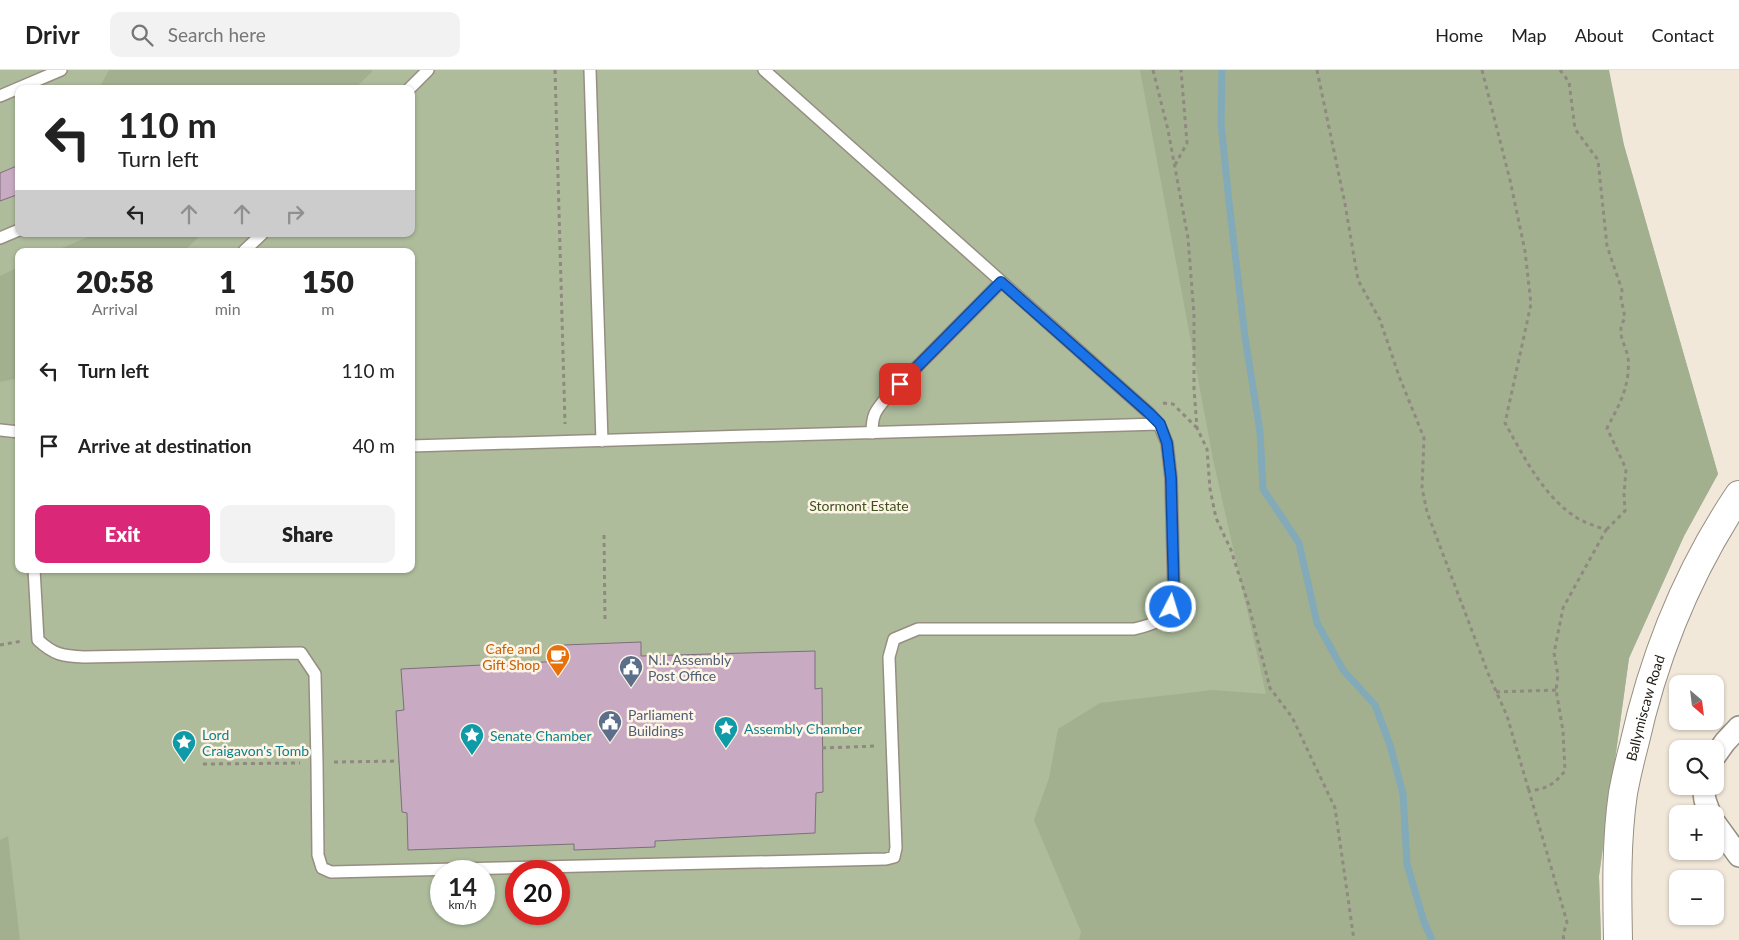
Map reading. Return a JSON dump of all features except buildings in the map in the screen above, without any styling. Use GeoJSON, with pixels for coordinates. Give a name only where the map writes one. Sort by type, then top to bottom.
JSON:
{"type":"FeatureCollection","features":[{"type":"Feature","properties":{"kind":"main road","name":"Ballymiscaw Road"},"geometry":{"type":"LineString","coordinates":[[1618,940],[1617,870],[1623,792],[1644,702],[1664,640],[1688,582],[1739,495]]}},
{"type":"Feature","properties":{"kind":"street"},"geometry":{"type":"LineString","coordinates":[[1724,743],[1739,727]]}},
{"type":"Feature","properties":{"kind":"street"},"geometry":{"type":"LineString","coordinates":[[1724,835],[1739,856]]}},
{"type":"Feature","properties":{"kind":"lane"},"geometry":{"type":"LineString","coordinates":[[26,85],[61,70]]}},
{"type":"Feature","properties":{"kind":"lane"},"geometry":{"type":"LineString","coordinates":[[413,85],[428,70]]}},
{"type":"Feature","properties":{"kind":"lane"},"geometry":{"type":"LineString","coordinates":[[590,70],[602,441]]}},
{"type":"Feature","properties":{"kind":"lane"},"geometry":{"type":"LineString","coordinates":[[34,573],[38,640],[49,650],[63,656],[300,653],[315,674],[318,763],[318,855],[322,868],[331,872],[886,859],[894,857],[896,848],[889,657],[894,639],[918,628],[1134,629],[1155,624],[1165,616],[1171,607],[1174,596],[1171,478],[1167,443],[1160,424],[1149,413],[764,70]]}},
{"type":"Feature","properties":{"kind":"lane"},"geometry":{"type":"LineString","coordinates":[[0,96],[15,90]]}},
{"type":"Feature","properties":{"kind":"lane"},"geometry":{"type":"LineString","coordinates":[[0,238],[15,232]]}},
{"type":"Feature","properties":{"kind":"lane"},"geometry":{"type":"LineString","coordinates":[[247,248],[259,237]]}},
{"type":"Feature","properties":{"kind":"lane"},"geometry":{"type":"LineString","coordinates":[[872,433],[874,412],[1001,282]]}},
{"type":"Feature","properties":{"kind":"lane"},"geometry":{"type":"LineString","coordinates":[[415,446],[1160,424]]}},
{"type":"Feature","properties":{"kind":"lane"},"geometry":{"type":"LineString","coordinates":[[0,430],[15,432]]}},
{"type":"Feature","properties":{"kind":"path"},"geometry":{"type":"LineString","coordinates":[[555,70],[566,441]]}},
{"type":"Feature","properties":{"kind":"path"},"geometry":{"type":"LineString","coordinates":[[1153,70],[1168,130],[1188,238],[1194,315],[1194,388],[1198,428],[1207,449],[1210,490],[1216,518],[1231,550],[1248,604],[1270,688],[1292,717],[1335,808],[1354,940]]}},
{"type":"Feature","properties":{"kind":"path"},"geometry":{"type":"LineString","coordinates":[[1175,166],[1187,143],[1182,70]]}},
{"type":"Feature","properties":{"kind":"path"},"geometry":{"type":"LineString","coordinates":[[1318,70],[1358,280],[1380,320],[1399,376],[1424,438],[1422,488],[1427,512],[1481,655],[1508,716],[1567,922],[1563,935],[1564,940]]}},
{"type":"Feature","properties":{"kind":"path"},"geometry":{"type":"LineString","coordinates":[[1482,70],[1510,180],[1525,251],[1531,304],[1505,423],[1533,474],[1560,506],[1578,519],[1606,530]]}},
{"type":"Feature","properties":{"kind":"path"},"geometry":{"type":"LineString","coordinates":[[1528,791],[1546,789],[1556,782],[1565,771],[1563,731],[1556,690],[1558,675],[1554,653],[1563,608],[1606,530],[1625,511],[1626,469],[1607,428],[1624,397],[1628,373],[1628,358],[1622,342],[1621,324],[1625,318],[1621,298],[1622,290],[1607,246],[1598,160],[1575,129],[1569,82],[1560,70]]}},
{"type":"Feature","properties":{"kind":"path"},"geometry":{"type":"LineString","coordinates":[[1159,405],[1165,403],[1173,404],[1198,428]]}},
{"type":"Feature","properties":{"kind":"path"},"geometry":{"type":"LineString","coordinates":[[604,535],[605,623]]}},
{"type":"Feature","properties":{"kind":"path"},"geometry":{"type":"LineString","coordinates":[[0,645],[24,641]]}},
{"type":"Feature","properties":{"kind":"path"},"geometry":{"type":"LineString","coordinates":[[1496,692],[1556,690]]}},
{"type":"Feature","properties":{"kind":"path"},"geometry":{"type":"LineString","coordinates":[[822,748],[892,746]]}},
{"type":"Feature","properties":{"kind":"green space","name":"Stormont Estate"},"geometry":{"type":"Polygon","coordinates":[[[0,70],[1608,70],[1620,132],[1718,474],[1684,536],[1629,658],[1599,876],[1601,940],[0,940],[0,70]]]}},
{"type":"Feature","properties":{"kind":"green space"},"geometry":{"type":"Polygon","coordinates":[[[109,70],[372,70],[358,85],[101,85],[109,70]]]}},
{"type":"Feature","properties":{"kind":"green space"},"geometry":{"type":"Polygon","coordinates":[[[1140,70],[1609,70],[1624,145],[1718,474],[1684,536],[1629,658],[1599,876],[1601,940],[1079,940],[1081,932],[1034,820],[1049,778],[1058,729],[1100,703],[1213,690],[1266,694],[1213,459],[1140,70]]]}},
{"type":"Feature","properties":{"kind":"green space"},"geometry":{"type":"Polygon","coordinates":[[[88,237],[199,237],[187,248],[62,248],[88,237]]]}},
{"type":"Feature","properties":{"kind":"green space"},"geometry":{"type":"Polygon","coordinates":[[[15,269],[15,379],[0,382],[0,276],[15,269]]]}},
{"type":"Feature","properties":{"kind":"green space"},"geometry":{"type":"Polygon","coordinates":[[[8,836],[20,940],[0,940],[0,840],[8,836]]]}},
{"type":"Feature","properties":{"kind":"waterway"},"geometry":{"type":"LineString","coordinates":[[1222,70],[1221,123],[1245,337],[1260,432],[1263,489],[1299,543],[1317,623],[1343,670],[1375,705],[1390,745],[1403,794],[1407,864],[1424,922],[1432,940]]}},
{"type":"Feature","properties":{"kind":"place","name":"Cafe and Gift Shop"},"geometry":{"type":"Point","coordinates":[558,677]}},
{"type":"Feature","properties":{"kind":"place","name":"N.I. Assembly Post Office"},"geometry":{"type":"Point","coordinates":[631,688]}},
{"type":"Feature","properties":{"kind":"place","name":"Parliament Buildings"},"geometry":{"type":"Point","coordinates":[610,743]}},
{"type":"Feature","properties":{"kind":"place","name":"Assembly Chamber"},"geometry":{"type":"Point","coordinates":[726,749]}},
{"type":"Feature","properties":{"kind":"place","name":"Senate Chamber"},"geometry":{"type":"Point","coordinates":[472,756]}},
{"type":"Feature","properties":{"kind":"place","name":"Lord Craigavon's Tomb"},"geometry":{"type":"Point","coordinates":[184,763]}},
{"type":"Feature","properties":{"kind":"route"},"geometry":{"type":"LineString","coordinates":[[900,384],[1001,282],[1160,424],[1167,443],[1171,478],[1174,596],[1171,607]]}}]}
